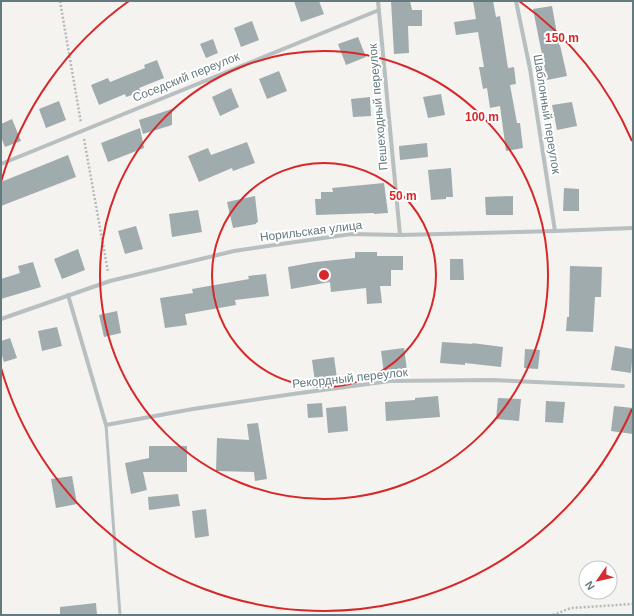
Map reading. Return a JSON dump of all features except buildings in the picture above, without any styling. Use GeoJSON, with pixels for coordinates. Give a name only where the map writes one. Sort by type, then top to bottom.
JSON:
{"type":"FeatureCollection","features":[{"type":"Feature","properties":{"kind":"street","name":"Пешеходный переулок"},"geometry":{"type":"LineString","coordinates":[[378,1],[400,235]]}},
{"type":"Feature","properties":{"kind":"street","name":"Шаблонный переулок"},"geometry":{"type":"LineString","coordinates":[[516,1],[530,69],[555,232]]}},
{"type":"Feature","properties":{"kind":"street","name":"Соседский переулок"},"geometry":{"type":"LineString","coordinates":[[1,164],[379,10]]}},
{"type":"Feature","properties":{"kind":"street","name":"Норильская улица"},"geometry":{"type":"LineString","coordinates":[[1,319],[110,281],[234,251],[351,234],[400,235],[555,232],[633,228]]}},
{"type":"Feature","properties":{"kind":"street"},"geometry":{"type":"LineString","coordinates":[[68,295],[106,425]]}},
{"type":"Feature","properties":{"kind":"street","name":"Рекордный переулок"},"geometry":{"type":"LineString","coordinates":[[106,425],[193,409],[390,381],[492,380],[623,386]]}},
{"type":"Feature","properties":{"kind":"lane"},"geometry":{"type":"LineString","coordinates":[[106,425],[120,615]]}},
{"type":"Feature","properties":{"kind":"path"},"geometry":{"type":"LineString","coordinates":[[553,615],[571,608],[633,604]]}}]}
